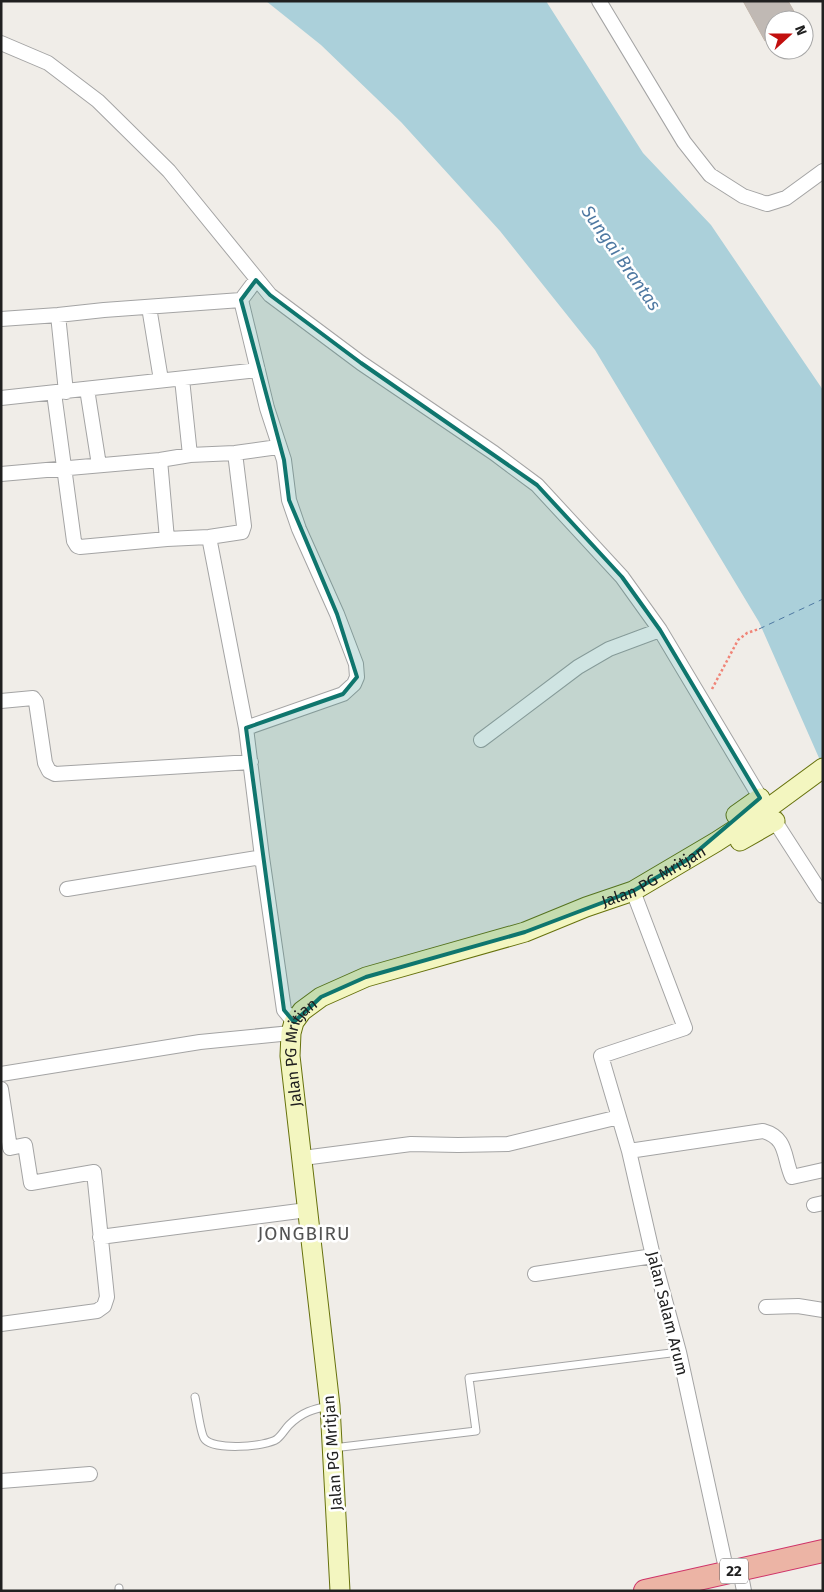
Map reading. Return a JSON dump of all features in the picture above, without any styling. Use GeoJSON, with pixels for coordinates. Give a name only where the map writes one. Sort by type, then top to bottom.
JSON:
{"type":"FeatureCollection","features":[{"type":"Feature","properties":{"kind":"highway","name":"22"},"geometry":{"type":"LineString","coordinates":[[645,1591],[737,1578],[823,1551]]}},
{"type":"Feature","properties":{"kind":"main road","name":"Jalan PG Mritjan"},"geometry":{"type":"LineString","coordinates":[[340,1591],[330,1406],[290,1056],[292,1027],[302,1011],[321,997],[366,977],[525,932],[586,907],[633,891],[687,860],[768,809],[823,768]]}},
{"type":"Feature","properties":{"kind":"street"},"geometry":{"type":"LineString","coordinates":[[599,1],[684,142],[710,175],[743,196],[767,204],[786,198],[823,171]]}},
{"type":"Feature","properties":{"kind":"street"},"geometry":{"type":"LineString","coordinates":[[1,43],[48,62],[98,101],[169,171],[270,295],[361,363],[494,453],[537,485],[622,577],[660,630],[823,896]]}},
{"type":"Feature","properties":{"kind":"street"},"geometry":{"type":"LineString","coordinates":[[1,319],[241,300],[256,280]]}},
{"type":"Feature","properties":{"kind":"street"},"geometry":{"type":"LineString","coordinates":[[241,300],[278,447],[284,460],[289,500],[299,529],[337,614],[356,664],[357,677],[354,684],[343,694],[246,728]]}},
{"type":"Feature","properties":{"kind":"street"},"geometry":{"type":"LineString","coordinates":[[150,307],[160,380]]}},
{"type":"Feature","properties":{"kind":"street"},"geometry":{"type":"LineString","coordinates":[[58,315],[60,392],[66,468],[74,541],[77,546],[209,537],[242,532],[244,526],[235,452]]}},
{"type":"Feature","properties":{"kind":"street"},"geometry":{"type":"LineString","coordinates":[[1,398],[258,370]]}},
{"type":"Feature","properties":{"kind":"street"},"geometry":{"type":"LineString","coordinates":[[182,378],[190,455]]}},
{"type":"Feature","properties":{"kind":"street"},"geometry":{"type":"LineString","coordinates":[[87,390],[99,465]]}},
{"type":"Feature","properties":{"kind":"street"},"geometry":{"type":"LineString","coordinates":[[1,474],[278,447]]}},
{"type":"Feature","properties":{"kind":"street"},"geometry":{"type":"LineString","coordinates":[[160,460],[167,539]]}},
{"type":"Feature","properties":{"kind":"street"},"geometry":{"type":"LineString","coordinates":[[1,1074],[292,1027],[284,1010],[246,728],[209,537]]}},
{"type":"Feature","properties":{"kind":"street"},"geometry":{"type":"LineString","coordinates":[[480,740],[578,667],[609,648],[660,630]]}},
{"type":"Feature","properties":{"kind":"street"},"geometry":{"type":"LineString","coordinates":[[1,701],[34,698],[45,763],[49,771],[55,774],[250,762]]}},
{"type":"Feature","properties":{"kind":"street"},"geometry":{"type":"LineString","coordinates":[[67,889],[262,857]]}},
{"type":"Feature","properties":{"kind":"street","name":"Jalan Salam Arum"},"geometry":{"type":"LineString","coordinates":[[633,891],[686,1028],[601,1056],[629,1151],[653,1256],[737,1578]]}},
{"type":"Feature","properties":{"kind":"street"},"geometry":{"type":"LineString","coordinates":[[1,1089],[10,1148],[25,1145],[31,1183],[94,1172],[107,1297],[104,1306],[97,1311],[1,1324]]}},
{"type":"Feature","properties":{"kind":"street"},"geometry":{"type":"LineString","coordinates":[[303,1158],[411,1144],[508,1144],[619,1117]]}},
{"type":"Feature","properties":{"kind":"street"},"geometry":{"type":"LineString","coordinates":[[629,1151],[763,1131],[774,1134],[780,1140],[784,1147],[792,1177],[823,1170]]}},
{"type":"Feature","properties":{"kind":"street"},"geometry":{"type":"LineString","coordinates":[[100,1236],[307,1210]]}},
{"type":"Feature","properties":{"kind":"street"},"geometry":{"type":"LineString","coordinates":[[535,1274],[653,1256]]}},
{"type":"Feature","properties":{"kind":"street"},"geometry":{"type":"LineString","coordinates":[[766,1307],[798,1306],[823,1310]]}},
{"type":"Feature","properties":{"kind":"street"},"geometry":{"type":"LineString","coordinates":[[1,1481],[90,1474]]}},
{"type":"Feature","properties":{"kind":"lane"},"geometry":{"type":"LineString","coordinates":[[332,1449],[476,1431],[469,1378],[679,1352]]}},
{"type":"Feature","properties":{"kind":"lane"},"geometry":{"type":"LineString","coordinates":[[195,1396],[204,1438],[210,1444],[222,1446],[268,1444],[278,1438],[302,1413],[311,1409],[330,1406]]}},
{"type":"Feature","properties":{"kind":"path"},"geometry":{"type":"LineString","coordinates":[[704,704],[738,640],[747,633],[759,629]]}},
{"type":"Feature","properties":{"kind":"highlighted area"},"geometry":{"type":"Polygon","coordinates":[[[256,280],[270,295],[361,363],[537,485],[622,577],[660,630],[760,798],[687,860],[633,891],[525,932],[366,977],[321,997],[294,1022],[284,1010],[246,728],[343,694],[357,677],[337,614],[289,500],[284,460],[241,300],[256,280]]]}},
{"type":"Feature","properties":{"kind":"water","name":"Sungai Brantas"},"geometry":{"type":"Polygon","coordinates":[[[266,1],[546,1],[643,153],[711,225],[823,390],[823,767],[759,622],[595,350],[500,231],[401,122],[321,45],[266,1]]]}},
{"type":"Feature","properties":{"kind":"building"},"geometry":{"type":"Polygon","coordinates":[[[743,1],[788,1],[793,10],[764,10],[764,39],[743,1]]]}},
{"type":"Feature","properties":{"kind":"ferry route"},"geometry":{"type":"LineString","coordinates":[[759,629],[823,599]]}},
{"type":"Feature","properties":{"kind":"district","name":"JONGBIRU"},"geometry":{"type":"Point","coordinates":[304,1233]}}]}
